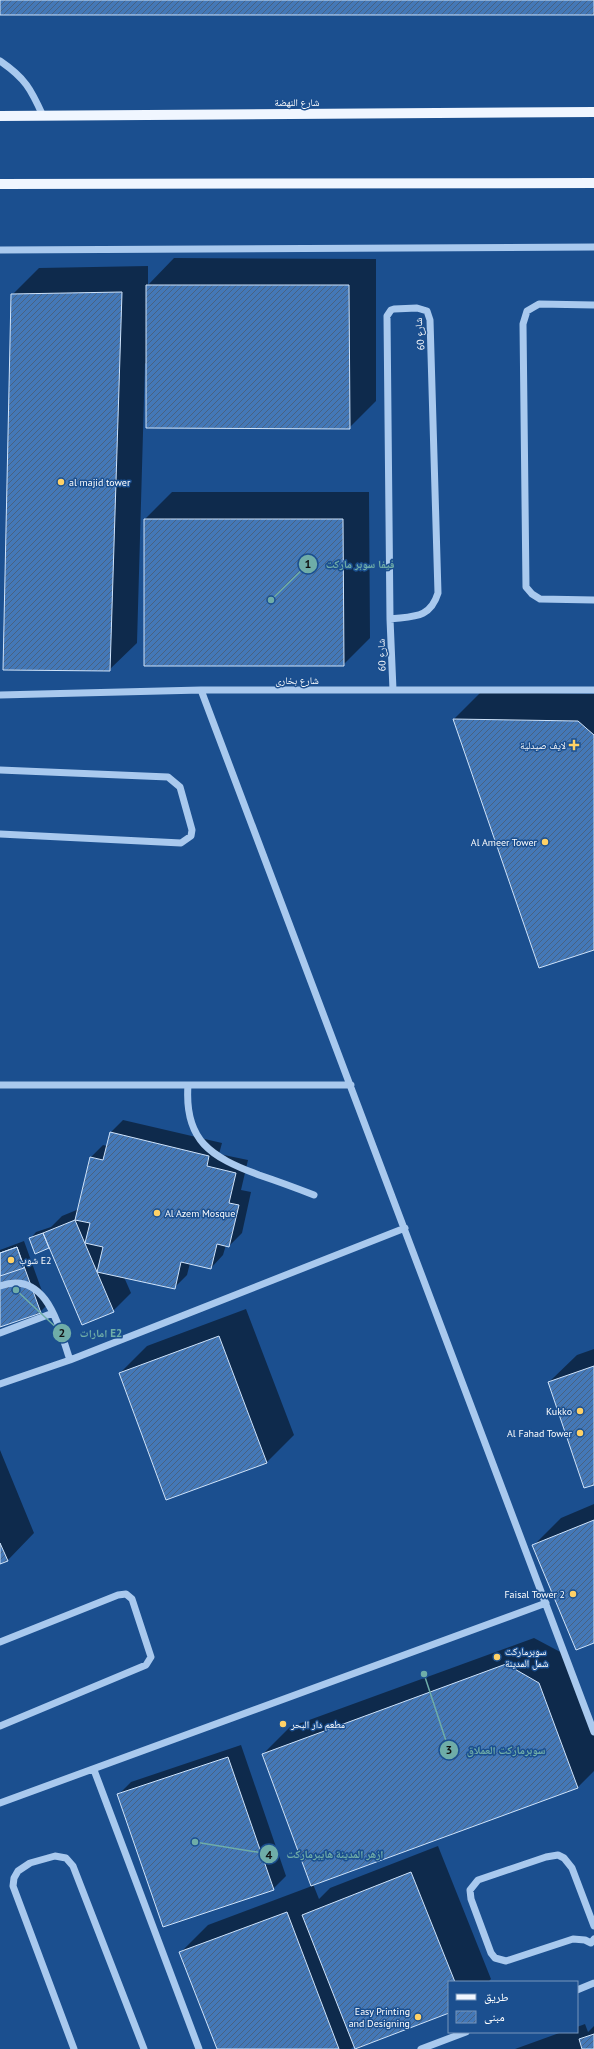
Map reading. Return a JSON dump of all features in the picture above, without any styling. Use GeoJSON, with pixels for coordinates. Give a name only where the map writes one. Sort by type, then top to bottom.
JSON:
{"type":"FeatureCollection","features":[{"type":"Feature","properties":{"kind":"main road","name":"شارع النهضة"},"geometry":{"type":"LineString","coordinates":[[0,116],[594,112]]}},
{"type":"Feature","properties":{"kind":"main road"},"geometry":{"type":"LineString","coordinates":[[0,184],[594,183]]}},
{"type":"Feature","properties":{"kind":"street"},"geometry":{"type":"LineString","coordinates":[[0,61],[12,69],[29,86],[43,116]]}},
{"type":"Feature","properties":{"kind":"street"},"geometry":{"type":"LineString","coordinates":[[0,250],[594,247]]}},
{"type":"Feature","properties":{"kind":"street"},"geometry":{"type":"LineString","coordinates":[[594,305],[539,304],[527,311],[523,324],[526,587],[532,594],[540,599],[594,600]]}},
{"type":"Feature","properties":{"kind":"street","name":"شارع 60"},"geometry":{"type":"LineString","coordinates":[[390,619],[420,615],[427,612],[432,607],[438,593],[430,320],[427,311],[417,308],[394,309],[391,310],[387,316],[390,619],[393,690]]}},
{"type":"Feature","properties":{"kind":"street"},"geometry":{"type":"LineString","coordinates":[[201,690],[594,1732]]}},
{"type":"Feature","properties":{"kind":"street","name":"شارع بخارى"},"geometry":{"type":"LineString","coordinates":[[0,695],[201,690],[594,690]]}},
{"type":"Feature","properties":{"kind":"street"},"geometry":{"type":"LineString","coordinates":[[0,770],[168,777],[180,787],[192,830],[191,836],[181,842],[0,834]]}},
{"type":"Feature","properties":{"kind":"street"},"geometry":{"type":"LineString","coordinates":[[0,1085],[351,1085]]}},
{"type":"Feature","properties":{"kind":"street"},"geometry":{"type":"LineString","coordinates":[[188,1085],[187,1101],[189,1117],[196,1132],[205,1145],[217,1156],[246,1170],[314,1195]]}},
{"type":"Feature","properties":{"kind":"street"},"geometry":{"type":"LineString","coordinates":[[0,1384],[70,1360],[405,1228]]}},
{"type":"Feature","properties":{"kind":"street"},"geometry":{"type":"LineString","coordinates":[[0,1286],[12,1283],[31,1287],[41,1294],[53,1313],[70,1360]]}},
{"type":"Feature","properties":{"kind":"street"},"geometry":{"type":"LineString","coordinates":[[0,1332],[53,1313]]}},
{"type":"Feature","properties":{"kind":"street"},"geometry":{"type":"LineString","coordinates":[[0,1642],[118,1595],[126,1594],[132,1599],[151,1657],[146,1665],[0,1726]]}},
{"type":"Feature","properties":{"kind":"street"},"geometry":{"type":"LineString","coordinates":[[0,1803],[94,1770],[546,1603]]}},
{"type":"Feature","properties":{"kind":"street"},"geometry":{"type":"LineString","coordinates":[[94,1770],[199,2049]]}},
{"type":"Feature","properties":{"kind":"street"},"geometry":{"type":"LineString","coordinates":[[593,1944],[585,1940],[573,1939],[506,1961],[501,1961],[495,1958],[488,1948],[471,1899],[470,1890],[478,1880],[546,1857],[558,1855],[564,1858],[572,1868],[594,1926]]}},
{"type":"Feature","properties":{"kind":"street"},"geometry":{"type":"LineString","coordinates":[[74,2049],[13,1886],[14,1878],[23,1866],[55,1856],[66,1858],[73,1866],[144,2049]]}},
{"type":"Feature","properties":{"kind":"street"},"geometry":{"type":"LineString","coordinates":[[578,1990],[594,1984]]}},
{"type":"Feature","properties":{"kind":"street"},"geometry":{"type":"LineString","coordinates":[[420,2049],[463,2033]]}},
{"type":"Feature","properties":{"kind":"building"},"geometry":{"type":"Polygon","coordinates":[[[0,0],[594,0],[594,15],[0,15],[0,0]]]}},
{"type":"Feature","properties":{"kind":"building"},"geometry":{"type":"Polygon","coordinates":[[[146,285],[349,285],[350,429],[146,428],[146,285]]]}},
{"type":"Feature","properties":{"kind":"building","name":"al majid tower"},"geometry":{"type":"Polygon","coordinates":[[[122,292],[110,671],[3,670],[11,294],[122,292]]]}},
{"type":"Feature","properties":{"kind":"building"},"geometry":{"type":"Polygon","coordinates":[[[144,519],[343,519],[344,666],[144,666],[144,519]]]}},
{"type":"Feature","properties":{"kind":"building","name":"Al Ameer Tower"},"geometry":{"type":"Polygon","coordinates":[[[453,719],[578,721],[594,735],[594,950],[539,968],[453,719]]]}},
{"type":"Feature","properties":{"kind":"building","name":"Al Azem Mosque"},"geometry":{"type":"Polygon","coordinates":[[[110,1132],[209,1156],[207,1166],[236,1173],[229,1203],[239,1205],[229,1247],[217,1244],[211,1269],[181,1262],[175,1289],[97,1272],[103,1247],[85,1243],[90,1223],[75,1220],[90,1157],[103,1160],[110,1132]]]}},
{"type":"Feature","properties":{"kind":"building"},"geometry":{"type":"Polygon","coordinates":[[[75,1220],[114,1312],[82,1325],[43,1233],[75,1220]]]}},
{"type":"Feature","properties":{"kind":"building"},"geometry":{"type":"Polygon","coordinates":[[[43,1233],[49,1248],[35,1254],[29,1238],[43,1233]]]}},
{"type":"Feature","properties":{"kind":"building"},"geometry":{"type":"Polygon","coordinates":[[[17,1247],[41,1313],[0,1327],[0,1253],[17,1247]]]}},
{"type":"Feature","properties":{"kind":"building","name":"شوب E2"},"geometry":{"type":"Polygon","coordinates":[[[17,1247],[24,1268],[0,1276],[0,1253],[17,1247]]]}},
{"type":"Feature","properties":{"kind":"building"},"geometry":{"type":"Polygon","coordinates":[[[219,1336],[267,1463],[166,1500],[119,1373],[219,1336]]]}},
{"type":"Feature","properties":{"kind":"building","name":"Al Fahad Tower"},"geometry":{"type":"Polygon","coordinates":[[[594,1366],[594,1485],[584,1488],[548,1382],[594,1366]]]}},
{"type":"Feature","properties":{"kind":"building","name":"Faisal Tower 2"},"geometry":{"type":"Polygon","coordinates":[[[594,1520],[594,1643],[576,1650],[532,1545],[594,1520]]]}},
{"type":"Feature","properties":{"kind":"building"},"geometry":{"type":"Polygon","coordinates":[[[0,1543],[8,1561],[0,1564],[0,1543]]]}},
{"type":"Feature","properties":{"kind":"building"},"geometry":{"type":"Polygon","coordinates":[[[506,1664],[539,1683],[578,1788],[311,1886],[262,1754],[506,1664]]]}},
{"type":"Feature","properties":{"kind":"building"},"geometry":{"type":"Polygon","coordinates":[[[228,1757],[274,1890],[163,1927],[117,1794],[228,1757]]]}},
{"type":"Feature","properties":{"kind":"building"},"geometry":{"type":"Polygon","coordinates":[[[411,1872],[455,1981],[448,1981],[448,2013],[355,2049],[302,1915],[411,1872]]]}},
{"type":"Feature","properties":{"kind":"building"},"geometry":{"type":"Polygon","coordinates":[[[287,1912],[339,2049],[217,2049],[179,1952],[287,1912]]]}},
{"type":"Feature","properties":{"kind":"building"},"geometry":{"type":"Polygon","coordinates":[[[594,2034],[594,2049],[582,2049],[579,2039],[594,2034]]]}},
{"type":"Feature","properties":{"kind":"place","name":"al majid tower"},"geometry":{"type":"Point","coordinates":[61,482]}},
{"type":"Feature","properties":{"kind":"place","name":"فيفا سوبر ماركت"},"geometry":{"type":"Point","coordinates":[271,600]}},
{"type":"Feature","properties":{"kind":"place","name":"لايف صيدلية"},"geometry":{"type":"Point","coordinates":[574,745]}},
{"type":"Feature","properties":{"kind":"place","name":"Al Ameer Tower"},"geometry":{"type":"Point","coordinates":[545,842]}},
{"type":"Feature","properties":{"kind":"place","name":"Al Azem Mosque"},"geometry":{"type":"Point","coordinates":[157,1213]}},
{"type":"Feature","properties":{"kind":"place","name":"شوب E2"},"geometry":{"type":"Point","coordinates":[11,1260]}},
{"type":"Feature","properties":{"kind":"place","name":"امارات E2"},"geometry":{"type":"Point","coordinates":[16,1290]}},
{"type":"Feature","properties":{"kind":"place","name":"Kukko"},"geometry":{"type":"Point","coordinates":[580,1411]}},
{"type":"Feature","properties":{"kind":"place","name":"Al Fahad Tower"},"geometry":{"type":"Point","coordinates":[580,1433]}},
{"type":"Feature","properties":{"kind":"place","name":"Faisal Tower 2"},"geometry":{"type":"Point","coordinates":[573,1594]}},
{"type":"Feature","properties":{"kind":"place","name":"سوبرماركت شمل المدينة"},"geometry":{"type":"Point","coordinates":[497,1657]}},
{"type":"Feature","properties":{"kind":"place","name":"سوبرماركت العملاق"},"geometry":{"type":"Point","coordinates":[424,1674]}},
{"type":"Feature","properties":{"kind":"place","name":"مطعم دار البحر"},"geometry":{"type":"Point","coordinates":[283,1724]}},
{"type":"Feature","properties":{"kind":"place","name":"ازهر المدينة هايبرماركت"},"geometry":{"type":"Point","coordinates":[195,1842]}},
{"type":"Feature","properties":{"kind":"place","name":"Easy Printing and Designing"},"geometry":{"type":"Point","coordinates":[418,2017]}}]}
